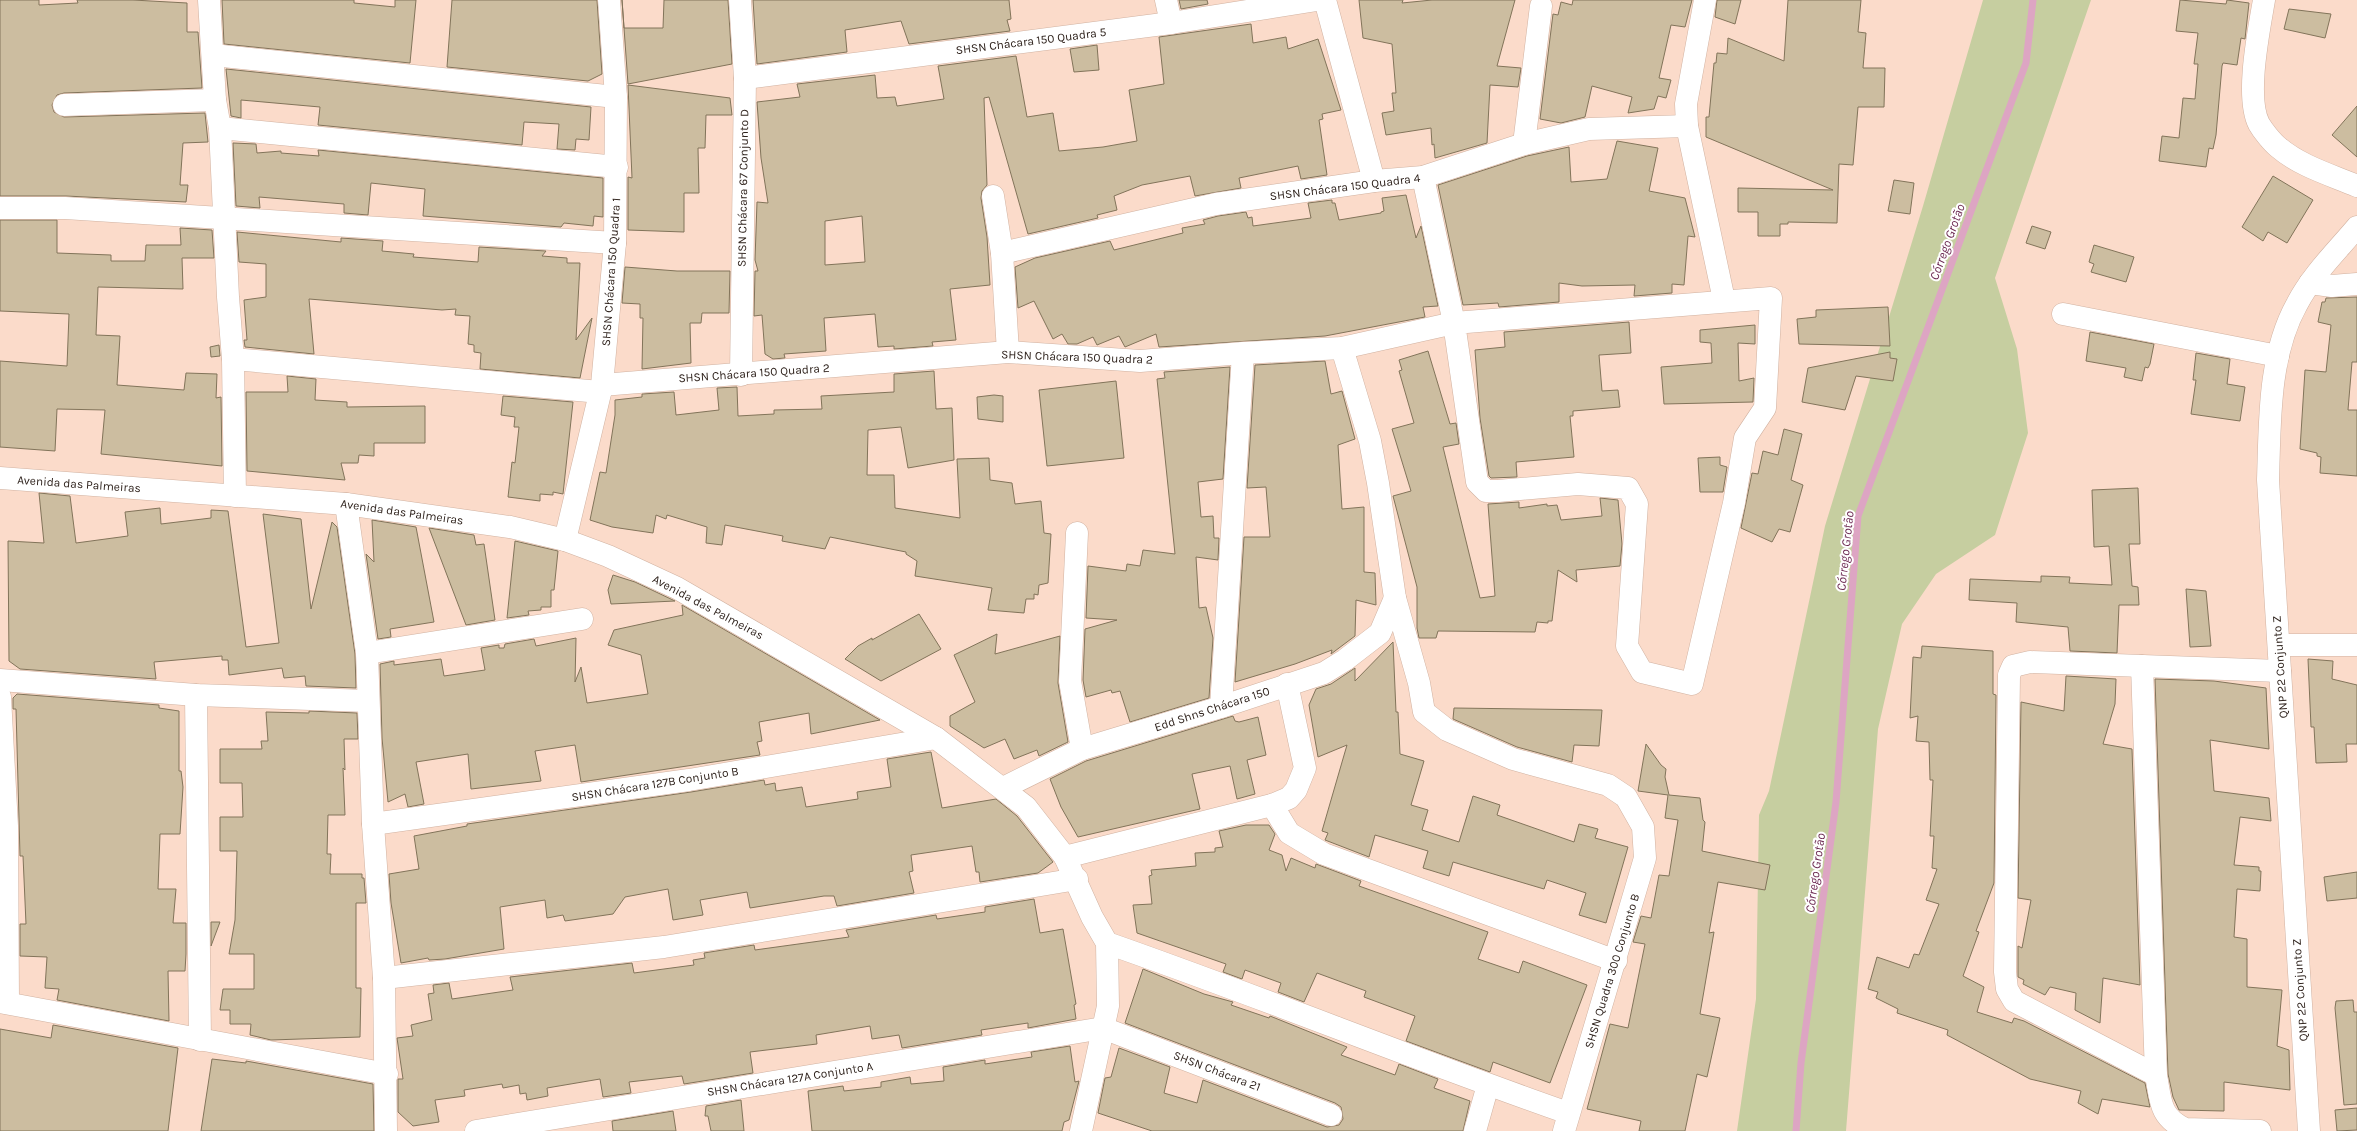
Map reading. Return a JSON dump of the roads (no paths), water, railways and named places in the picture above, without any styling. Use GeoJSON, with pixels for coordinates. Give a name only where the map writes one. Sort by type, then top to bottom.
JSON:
{"type":"FeatureCollection","features":[{"type":"Feature","properties":{"kind":"street"},"geometry":{"type":"LineString","coordinates":[[209,0],[215,100],[220,128],[233,359],[235,496]]}},
{"type":"Feature","properties":{"kind":"street","name":"SHSN Chácara 150 Quadra 1"},"geometry":{"type":"LineString","coordinates":[[565,540],[601,388],[615,243],[617,167],[616,97],[609,0]]}},
{"type":"Feature","properties":{"kind":"street","name":"SHSN Chácara 67 Conjunto D"},"geometry":{"type":"LineString","coordinates":[[740,0],[745,78],[740,375]]}},
{"type":"Feature","properties":{"kind":"street"},"geometry":{"type":"LineString","coordinates":[[1166,0],[1170,23]]}},
{"type":"Feature","properties":{"kind":"street","name":"SHSN Chácara 150 Quadra 5"},"geometry":{"type":"LineString","coordinates":[[745,78],[1170,23],[1318,0]]}},
{"type":"Feature","properties":{"kind":"street"},"geometry":{"type":"LineString","coordinates":[[1325,0],[1374,181]]}},
{"type":"Feature","properties":{"kind":"street"},"geometry":{"type":"LineString","coordinates":[[1705,0],[1686,104],[1687,126],[1724,300]]}},
{"type":"Feature","properties":{"kind":"street"},"geometry":{"type":"LineString","coordinates":[[2264,0],[2258,38],[2253,95],[2259,123],[2278,147],[2301,163],[2357,186]]}},
{"type":"Feature","properties":{"kind":"street"},"geometry":{"type":"LineString","coordinates":[[1524,144],[1541,6]]}},
{"type":"Feature","properties":{"kind":"street"},"geometry":{"type":"LineString","coordinates":[[213,55],[616,97]]}},
{"type":"Feature","properties":{"kind":"street"},"geometry":{"type":"LineString","coordinates":[[64,105],[215,100]]}},
{"type":"Feature","properties":{"kind":"street","name":"SHSN Chácara 150 Quadra 4"},"geometry":{"type":"LineString","coordinates":[[1002,253],[1216,204],[1374,181],[1423,177],[1524,144],[1589,129],[1687,126]]}},
{"type":"Feature","properties":{"kind":"street"},"geometry":{"type":"LineString","coordinates":[[220,128],[617,167]]}},
{"type":"Feature","properties":{"kind":"street"},"geometry":{"type":"LineString","coordinates":[[1423,177],[1454,323]]}},
{"type":"Feature","properties":{"kind":"street"},"geometry":{"type":"LineString","coordinates":[[993,196],[1002,253],[1008,352]]}},
{"type":"Feature","properties":{"kind":"street"},"geometry":{"type":"LineString","coordinates":[[0,208],[65,208],[615,243]]}},
{"type":"Feature","properties":{"kind":"street","name":"QNP 22 Conjunto Z"},"geometry":{"type":"LineString","coordinates":[[2309,1131],[2268,480],[2270,425],[2278,356],[2296,305],[2310,283],[2357,227]]}},
{"type":"Feature","properties":{"kind":"street"},"geometry":{"type":"LineString","coordinates":[[2310,283],[2332,286],[2357,284]]}},
{"type":"Feature","properties":{"kind":"street","name":"SHSN Chácara 150 Quadra 2"},"geometry":{"type":"LineString","coordinates":[[233,359],[601,388],[1008,352],[1140,361],[1243,353],[1342,348],[1454,323],[1724,300],[1771,298],[1765,408],[1745,438],[1734,503],[1692,684],[1642,672],[1627,646],[1637,504],[1628,488],[1578,484],[1486,491],[1477,482],[1454,323]]}},
{"type":"Feature","properties":{"kind":"street"},"geometry":{"type":"LineString","coordinates":[[2063,314],[2278,356]]}},
{"type":"Feature","properties":{"kind":"street"},"geometry":{"type":"LineString","coordinates":[[1342,348],[1370,441],[1378,483],[1395,598]]}},
{"type":"Feature","properties":{"kind":"street"},"geometry":{"type":"LineString","coordinates":[[1221,708],[1243,353]]}},
{"type":"Feature","properties":{"kind":"street","name":"Avenida das Palmeiras"},"geometry":{"type":"LineString","coordinates":[[0,478],[346,504],[510,527],[565,540],[608,556],[677,588],[936,738],[1026,807],[1065,857],[1092,917],[1107,943],[1108,1006],[1081,1131]]}},
{"type":"Feature","properties":{"kind":"street"},"geometry":{"type":"LineString","coordinates":[[346,504],[367,653],[367,701],[373,824],[384,978],[387,1074],[386,1131]]}},
{"type":"Feature","properties":{"kind":"street"},"geometry":{"type":"LineString","coordinates":[[1077,533],[1070,681],[1082,749]]}},
{"type":"Feature","properties":{"kind":"street","name":"Edd Shns Chácara 150"},"geometry":{"type":"LineString","coordinates":[[1003,788],[1082,749],[1221,708],[1324,672],[1346,660],[1380,633],[1395,598]]}},
{"type":"Feature","properties":{"kind":"street","name":"SHSN Quadra 300 Conjunto B"},"geometry":{"type":"LineString","coordinates":[[1395,598],[1419,683],[1424,712],[1447,730],[1513,759],[1608,785],[1626,797],[1643,828],[1645,858],[1616,961],[1566,1122]]}},
{"type":"Feature","properties":{"kind":"street"},"geometry":{"type":"LineString","coordinates":[[367,653],[582,619]]}},
{"type":"Feature","properties":{"kind":"street"},"geometry":{"type":"LineString","coordinates":[[2279,645],[2357,645]]}},
{"type":"Feature","properties":{"kind":"street"},"geometry":{"type":"LineString","coordinates":[[2156,1075],[2014,1001],[2007,989],[2005,972],[2008,676],[2013,666],[2030,662],[2280,670]]}},
{"type":"Feature","properties":{"kind":"street"},"geometry":{"type":"LineString","coordinates":[[2142,666],[2156,1075],[2163,1112],[2175,1124],[2185,1129],[2260,1131]]}},
{"type":"Feature","properties":{"kind":"street"},"geometry":{"type":"LineString","coordinates":[[0,680],[196,695],[367,701]]}},
{"type":"Feature","properties":{"kind":"street"},"geometry":{"type":"LineString","coordinates":[[1065,857],[1272,805],[1289,798],[1296,790],[1305,768],[1287,684]]}},
{"type":"Feature","properties":{"kind":"street"},"geometry":{"type":"LineString","coordinates":[[196,695],[200,1040]]}},
{"type":"Feature","properties":{"kind":"street"},"geometry":{"type":"LineString","coordinates":[[0,697],[7,826],[4,1002],[387,1074]]}},
{"type":"Feature","properties":{"kind":"street","name":"SHSN Chácara 127B Conjunto B"},"geometry":{"type":"LineString","coordinates":[[373,824],[689,780],[936,738]]}},
{"type":"Feature","properties":{"kind":"street"},"geometry":{"type":"LineString","coordinates":[[1272,805],[1289,833],[1324,854],[1616,961]]}},
{"type":"Feature","properties":{"kind":"street"},"geometry":{"type":"LineString","coordinates":[[384,978],[664,947],[1076,879]]}},
{"type":"Feature","properties":{"kind":"street"},"geometry":{"type":"LineString","coordinates":[[1107,943],[1225,984],[1488,1085],[1566,1122]]}},
{"type":"Feature","properties":{"kind":"street","name":"SHSN Chácara 21"},"geometry":{"type":"LineString","coordinates":[[1103,1028],[1331,1115]]}},
{"type":"Feature","properties":{"kind":"street","name":"SHSN Chácara 127A Conjunto A"},"geometry":{"type":"LineString","coordinates":[[476,1131],[1103,1028]]}},
{"type":"Feature","properties":{"kind":"street"},"geometry":{"type":"LineString","coordinates":[[1475,1131],[1488,1085]]}},
{"type":"Feature","properties":{"kind":"waterway","name":"Córrego Grotão"},"geometry":{"type":"LineString","coordinates":[[1796,1131],[1801,1063],[1836,802],[1858,516],[2026,63],[2033,0]]}}]}
